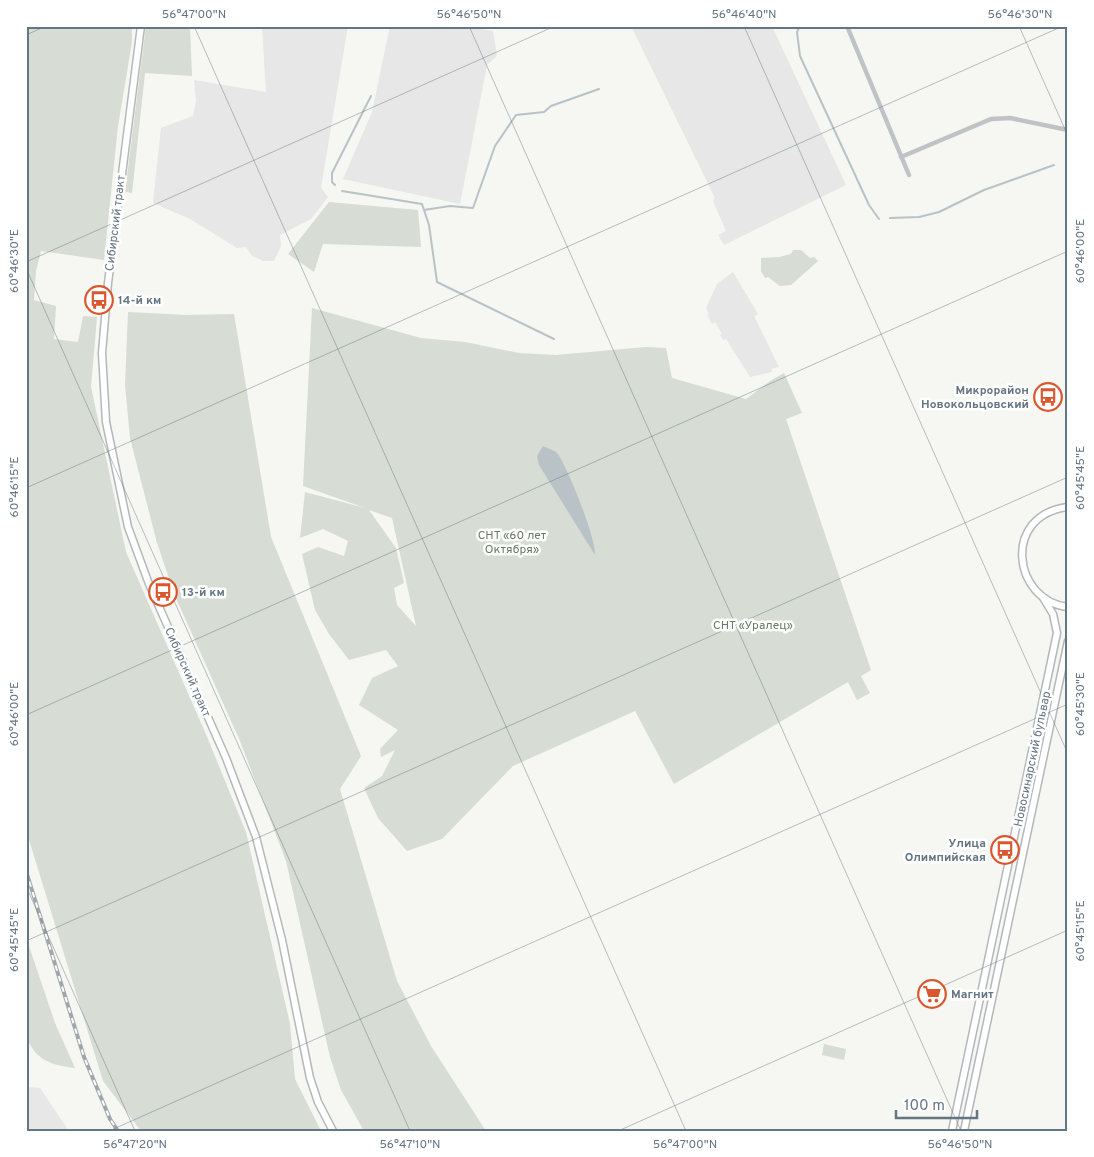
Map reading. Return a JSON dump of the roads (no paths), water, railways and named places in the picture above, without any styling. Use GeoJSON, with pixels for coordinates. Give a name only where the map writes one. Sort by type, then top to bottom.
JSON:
{"type":"FeatureCollection","features":[{"type":"Feature","properties":{"kind":"street","name":"Сибирский тракт"},"geometry":{"type":"LineString","coordinates":[[140,26],[108,283],[102,353],[106,422],[115,473],[128,527],[149,584],[226,758],[256,837],[282,940],[310,1078],[318,1102],[333,1131]]}},
{"type":"Feature","properties":{"kind":"street"},"geometry":{"type":"LineString","coordinates":[[847,26],[909,175]]}},
{"type":"Feature","properties":{"kind":"street"},"geometry":{"type":"LineString","coordinates":[[901,157],[991,119],[1010,118],[1068,130]]}},
{"type":"Feature","properties":{"kind":"street"},"geometry":{"type":"LineString","coordinates":[[1059,508],[1068,503]]}},
{"type":"Feature","properties":{"kind":"street"},"geometry":{"type":"LineString","coordinates":[[1059,508],[1068,507]]}},
{"type":"Feature","properties":{"kind":"street","name":"Новосинарский бульвар"},"geometry":{"type":"LineString","coordinates":[[952,1131],[1057,633],[1053,614],[1028,578],[1022,559],[1023,540],[1033,521],[1059,508]]}},
{"type":"Feature","properties":{"kind":"street"},"geometry":{"type":"LineString","coordinates":[[1042,596],[1051,602],[1068,607]]}},
{"type":"Feature","properties":{"kind":"street","name":"Новосинарский бульвар"},"geometry":{"type":"LineString","coordinates":[[964,1131],[1068,641]]}},
{"type":"Feature","properties":{"kind":"waterway"},"geometry":{"type":"LineString","coordinates":[[800,26],[797,32],[800,56],[869,205],[879,219]]}},
{"type":"Feature","properties":{"kind":"waterway"},"geometry":{"type":"LineString","coordinates":[[424,210],[450,206],[473,208],[495,146],[516,115],[544,112],[551,106],[599,89]]}},
{"type":"Feature","properties":{"kind":"waterway"},"geometry":{"type":"LineString","coordinates":[[335,185],[332,182],[332,173],[371,96]]}},
{"type":"Feature","properties":{"kind":"waterway"},"geometry":{"type":"LineString","coordinates":[[890,218],[919,217],[939,212],[984,190],[1054,165]]}},
{"type":"Feature","properties":{"kind":"waterway"},"geometry":{"type":"LineString","coordinates":[[342,191],[422,204],[429,225],[437,282],[554,339]]}},
{"type":"Feature","properties":{"kind":"railway"},"geometry":{"type":"LineString","coordinates":[[26,871],[84,1057],[110,1119],[118,1131]]}},
{"type":"Feature","properties":{"kind":"place","name":"14-й км"},"geometry":{"type":"Point","coordinates":[99,300]}},
{"type":"Feature","properties":{"kind":"place","name":"Микрорайон Новокольцовский"},"geometry":{"type":"Point","coordinates":[1048,397]}},
{"type":"Feature","properties":{"kind":"place","name":"13-й км"},"geometry":{"type":"Point","coordinates":[163,592]}},
{"type":"Feature","properties":{"kind":"place","name":"Улица Олимпийская"},"geometry":{"type":"Point","coordinates":[1005,850]}},
{"type":"Feature","properties":{"kind":"place","name":"Магнит"},"geometry":{"type":"Point","coordinates":[932,994]}},
{"type":"Feature","properties":{"kind":"park label","name":"СНТ «60 лет Октября»"},"geometry":{"type":"Point","coordinates":[512,542]}},
{"type":"Feature","properties":{"kind":"park label","name":"СНТ «Уралец»"},"geometry":{"type":"Point","coordinates":[753,625]}}]}
